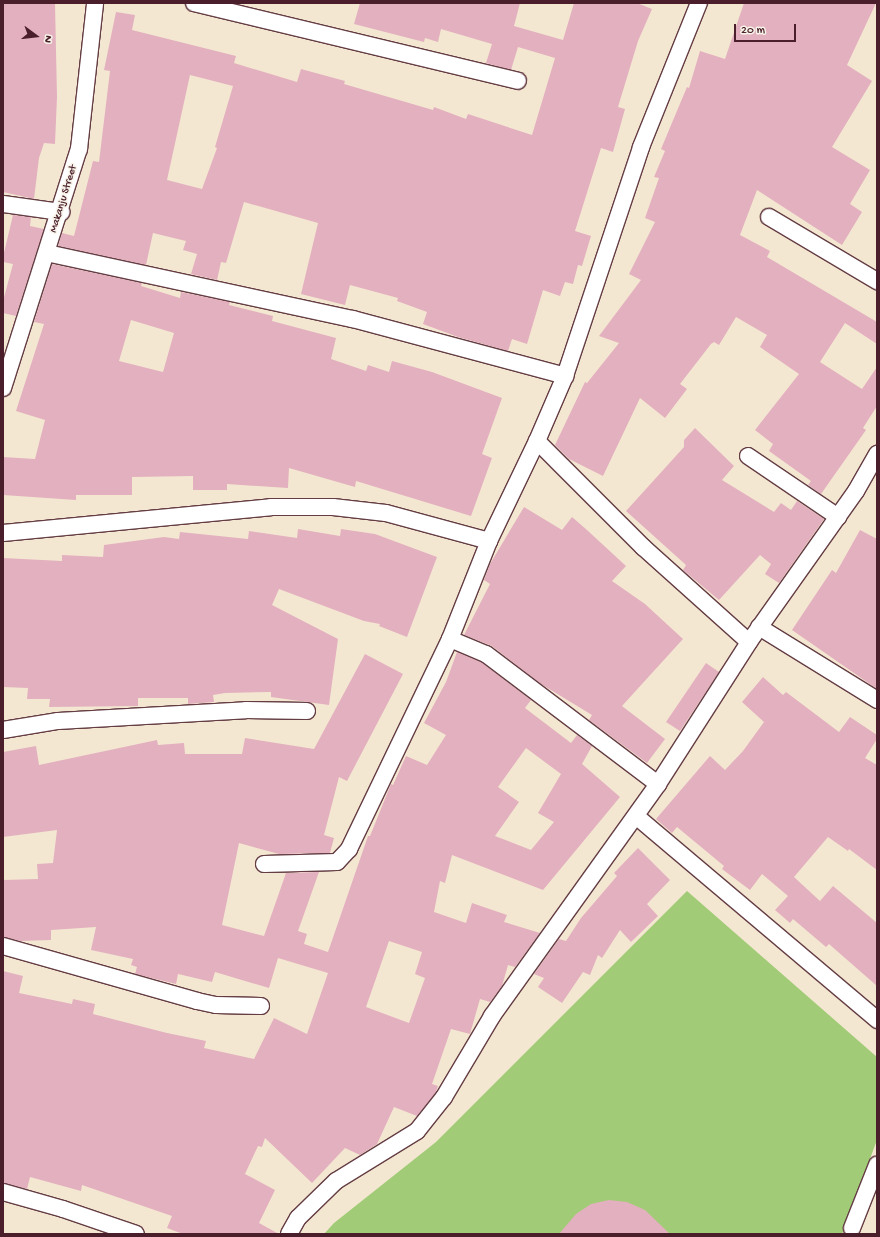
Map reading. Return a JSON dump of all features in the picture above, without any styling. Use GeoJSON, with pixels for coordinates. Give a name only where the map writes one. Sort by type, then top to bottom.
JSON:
{"type":"FeatureCollection","features":[{"type":"Feature","properties":{"kind":"street","name":"Makanju Street"},"geometry":{"type":"LineString","coordinates":[[3,388],[46,253],[61,212],[79,149],[95,3]]}},
{"type":"Feature","properties":{"kind":"street"},"geometry":{"type":"LineString","coordinates":[[194,3],[518,81]]}},
{"type":"Feature","properties":{"kind":"street"},"geometry":{"type":"LineString","coordinates":[[264,864],[337,862],[349,849],[450,639],[489,541],[537,441],[565,376],[641,147],[699,3]]}},
{"type":"Feature","properties":{"kind":"street"},"geometry":{"type":"LineString","coordinates":[[3,204],[61,212]]}},
{"type":"Feature","properties":{"kind":"street"},"geometry":{"type":"LineString","coordinates":[[769,217],[877,281]]}},
{"type":"Feature","properties":{"kind":"street"},"geometry":{"type":"LineString","coordinates":[[46,253],[353,319],[565,376]]}},
{"type":"Feature","properties":{"kind":"street"},"geometry":{"type":"LineString","coordinates":[[537,441],[643,547],[749,642]]}},
{"type":"Feature","properties":{"kind":"street"},"geometry":{"type":"LineString","coordinates":[[289,1234],[298,1218],[336,1181],[417,1131],[444,1097],[492,1016],[658,784],[749,642],[838,517],[877,454]]}},
{"type":"Feature","properties":{"kind":"street"},"geometry":{"type":"LineString","coordinates":[[748,456],[838,517]]}},
{"type":"Feature","properties":{"kind":"street"},"geometry":{"type":"LineString","coordinates":[[3,533],[271,507],[333,507],[386,513],[489,541]]}},
{"type":"Feature","properties":{"kind":"street"},"geometry":{"type":"LineString","coordinates":[[759,627],[877,700]]}},
{"type":"Feature","properties":{"kind":"street"},"geometry":{"type":"LineString","coordinates":[[450,639],[486,654],[658,784]]}},
{"type":"Feature","properties":{"kind":"street"},"geometry":{"type":"LineString","coordinates":[[3,730],[90,719],[246,710],[307,711]]}},
{"type":"Feature","properties":{"kind":"street"},"geometry":{"type":"LineString","coordinates":[[636,816],[877,1020]]}},
{"type":"Feature","properties":{"kind":"street"},"geometry":{"type":"LineString","coordinates":[[3,946],[197,1001],[216,1005],[261,1006]]}},
{"type":"Feature","properties":{"kind":"street"},"geometry":{"type":"LineString","coordinates":[[852,1228],[877,1165]]}},
{"type":"Feature","properties":{"kind":"street"},"geometry":{"type":"LineString","coordinates":[[3,1192],[63,1208],[136,1234]]}},
{"type":"Feature","properties":{"kind":"green space"},"geometry":{"type":"Polygon","coordinates":[[[687,891],[877,1057],[877,1140],[842,1234],[324,1234],[334,1223],[436,1142],[687,891]]]}},
{"type":"Feature","properties":{"kind":"building"},"geometry":{"type":"Polygon","coordinates":[[[3,3],[55,3],[57,97],[55,144],[44,143],[39,158],[34,199],[3,192],[3,3]]]}},
{"type":"Feature","properties":{"kind":"building"},"geometry":{"type":"Polygon","coordinates":[[[360,3],[520,3],[514,26],[563,40],[574,3],[637,3],[652,9],[638,41],[618,107],[625,109],[613,152],[601,148],[575,231],[591,236],[582,266],[578,265],[573,284],[565,282],[560,296],[543,290],[527,344],[512,339],[508,351],[458,337],[423,324],[427,312],[397,301],[398,298],[350,285],[345,305],[301,294],[318,223],[244,202],[226,263],[221,262],[217,280],[191,274],[197,254],[183,250],[186,241],[153,233],[146,265],[58,246],[62,233],[74,236],[93,161],[99,162],[110,71],[104,70],[116,12],[135,15],[132,30],[236,56],[234,63],[297,82],[301,69],[345,81],[344,84],[433,110],[434,107],[466,119],[468,114],[532,135],[555,58],[518,47],[511,70],[486,63],[492,44],[441,29],[438,42],[425,38],[424,42],[354,24],[360,3]],[[190,75],[167,180],[202,189],[217,148],[215,147],[233,86],[190,75]]]}},
{"type":"Feature","properties":{"kind":"building"},"geometry":{"type":"Polygon","coordinates":[[[744,3],[876,3],[847,65],[872,81],[832,147],[870,170],[850,204],[862,212],[842,245],[757,190],[740,235],[770,251],[767,257],[877,322],[877,344],[845,323],[820,362],[862,389],[877,367],[877,406],[863,428],[866,430],[821,494],[808,485],[811,481],[769,451],[773,444],[755,430],[799,374],[760,347],[767,335],[736,317],[719,345],[714,342],[711,344],[680,384],[687,389],[665,418],[640,398],[603,476],[569,459],[555,445],[585,382],[587,383],[619,343],[599,336],[641,280],[629,274],[655,222],[645,218],[659,178],[654,177],[665,151],[661,149],[687,87],[689,88],[700,51],[725,59],[744,3]]]}},
{"type":"Feature","properties":{"kind":"building"},"geometry":{"type":"Polygon","coordinates":[[[13,215],[31,217],[30,226],[44,229],[16,316],[3,313],[3,301],[13,264],[3,262],[3,257],[13,215]]]}},
{"type":"Feature","properties":{"kind":"building"},"geometry":{"type":"Polygon","coordinates":[[[52,264],[142,283],[141,286],[180,298],[181,292],[230,302],[229,305],[273,316],[272,321],[336,338],[331,359],[366,371],[368,365],[389,372],[392,361],[432,372],[502,398],[482,454],[492,458],[471,516],[356,481],[355,487],[289,468],[288,488],[227,484],[227,490],[193,490],[193,476],[132,477],[132,495],[76,495],[76,500],[3,495],[3,457],[35,459],[45,420],[16,411],[44,324],[34,322],[52,264]],[[131,320],[119,361],[163,372],[174,333],[131,320]]]}},
{"type":"Feature","properties":{"kind":"building"},"geometry":{"type":"Polygon","coordinates":[[[695,428],[734,466],[722,480],[774,512],[781,503],[791,510],[797,501],[824,519],[779,583],[765,574],[771,564],[760,555],[719,600],[683,570],[686,565],[626,511],[684,447],[684,440],[695,428]]]}},
{"type":"Feature","properties":{"kind":"building"},"geometry":{"type":"Polygon","coordinates":[[[524,507],[562,530],[572,517],[626,566],[612,581],[645,604],[683,639],[622,706],[665,739],[647,763],[589,720],[592,715],[541,684],[492,646],[464,635],[490,584],[484,580],[490,564],[524,507]]]}},
{"type":"Feature","properties":{"kind":"building"},"geometry":{"type":"Polygon","coordinates":[[[298,529],[340,536],[341,529],[375,534],[437,557],[407,637],[379,626],[380,624],[364,621],[279,589],[272,605],[338,639],[329,705],[271,697],[271,692],[225,693],[213,695],[214,702],[188,704],[188,698],[138,698],[138,706],[49,707],[50,699],[27,699],[28,688],[3,687],[3,558],[62,561],[62,555],[103,557],[104,545],[164,537],[179,539],[180,532],[248,539],[249,531],[297,538],[298,529]]]}},
{"type":"Feature","properties":{"kind":"building"},"geometry":{"type":"Polygon","coordinates":[[[860,530],[877,539],[877,689],[792,630],[832,570],[836,573],[860,530]]]}},
{"type":"Feature","properties":{"kind":"building"},"geometry":{"type":"Polygon","coordinates":[[[457,652],[481,662],[531,700],[525,708],[571,743],[577,735],[592,746],[582,764],[620,797],[543,890],[452,855],[445,883],[440,881],[434,912],[466,923],[472,903],[507,915],[504,922],[540,933],[515,967],[508,965],[502,986],[490,1002],[480,999],[470,1034],[451,1029],[432,1084],[438,1086],[435,1094],[417,1116],[394,1107],[377,1144],[360,1155],[345,1148],[312,1183],[265,1138],[262,1147],[258,1146],[245,1174],[275,1190],[259,1223],[279,1234],[183,1234],[167,1228],[172,1216],[82,1185],[81,1191],[30,1177],[27,1189],[3,1183],[3,971],[23,976],[19,993],[72,1004],[73,999],[95,1004],[93,1014],[167,1033],[206,1041],[204,1048],[254,1059],[274,1018],[307,1034],[328,973],[278,958],[269,988],[215,972],[212,982],[178,974],[176,984],[135,974],[137,967],[131,965],[133,959],[91,950],[96,927],[51,930],[51,940],[20,941],[3,937],[3,880],[38,879],[37,864],[53,863],[57,830],[3,837],[3,752],[36,746],[39,765],[157,740],[158,745],[184,743],[185,754],[242,754],[245,738],[314,749],[365,654],[403,674],[347,781],[339,777],[324,835],[334,838],[330,853],[279,854],[239,843],[222,925],[264,936],[286,873],[319,872],[298,931],[307,934],[304,944],[328,952],[368,836],[370,836],[391,784],[393,785],[406,756],[427,765],[446,735],[424,723],[446,682],[457,652]],[[526,748],[498,787],[519,802],[495,836],[531,850],[554,822],[538,813],[561,774],[526,748]],[[389,941],[366,1007],[409,1023],[425,978],[415,974],[422,952],[389,941]]]}},
{"type":"Feature","properties":{"kind":"building"},"geometry":{"type":"Polygon","coordinates":[[[706,663],[719,672],[680,731],[666,722],[706,663]]]}},
{"type":"Feature","properties":{"kind":"building"},"geometry":{"type":"Polygon","coordinates":[[[763,677],[783,695],[786,692],[839,732],[850,717],[877,735],[877,739],[865,758],[877,765],[877,870],[849,849],[848,851],[828,837],[794,877],[820,901],[833,886],[877,923],[877,986],[829,944],[826,947],[793,919],[790,923],[775,910],[788,896],[762,874],[750,890],[722,869],[724,866],[677,827],[672,833],[656,819],[710,756],[725,770],[743,751],[764,722],[742,702],[763,677]]]}},
{"type":"Feature","properties":{"kind":"building"},"geometry":{"type":"Polygon","coordinates":[[[638,848],[670,880],[647,904],[658,916],[631,942],[620,930],[602,958],[598,955],[590,975],[583,972],[562,1003],[538,987],[544,978],[534,974],[559,939],[566,941],[581,918],[617,876],[614,873],[638,848]]]}},
{"type":"Feature","properties":{"kind":"building"},"geometry":{"type":"Polygon","coordinates":[[[609,1200],[627,1202],[645,1210],[670,1234],[559,1234],[576,1214],[591,1204],[609,1200]]]}}]}
